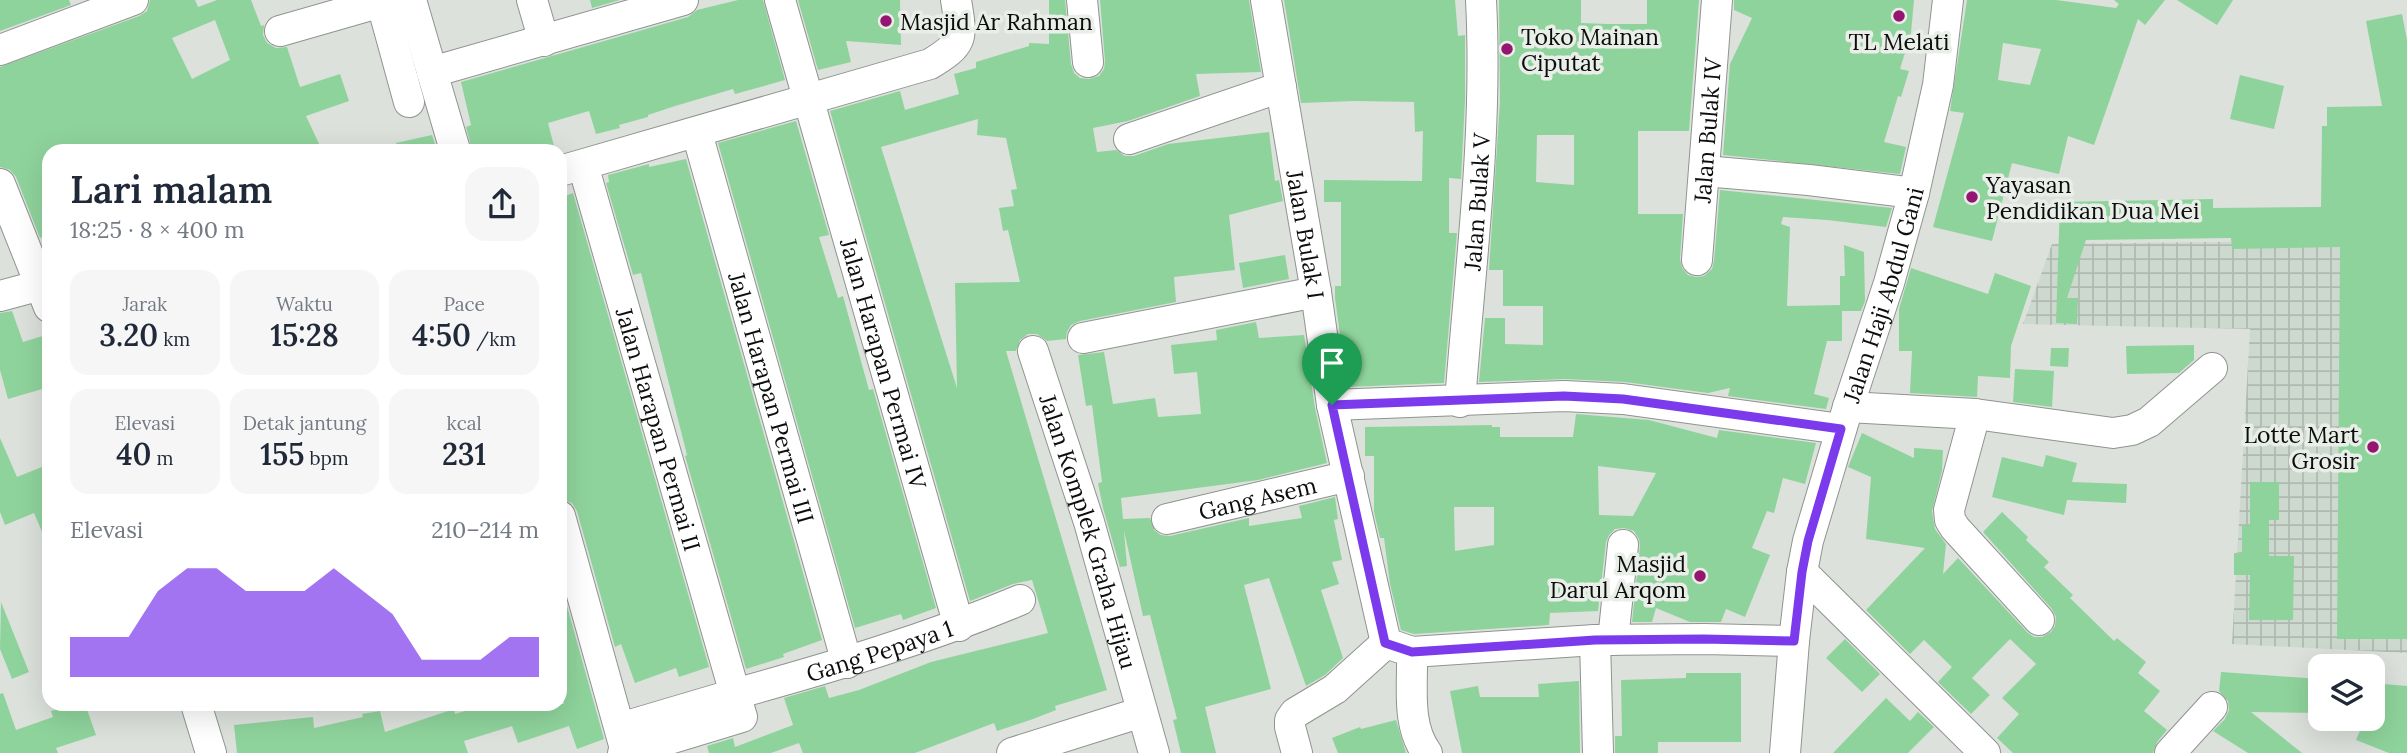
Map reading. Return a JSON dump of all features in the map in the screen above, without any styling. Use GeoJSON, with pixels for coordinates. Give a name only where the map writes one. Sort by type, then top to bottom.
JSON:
{"type":"FeatureCollection","features":[{"type":"Feature","properties":{"kind":"street"},"geometry":{"type":"LineString","coordinates":[[0,50],[133,0]]}},
{"type":"Feature","properties":{"kind":"street"},"geometry":{"type":"LineString","coordinates":[[411,0],[453,144]]}},
{"type":"Feature","properties":{"kind":"street"},"geometry":{"type":"LineString","coordinates":[[532,0],[544,41]]}},
{"type":"Feature","properties":{"kind":"street"},"geometry":{"type":"LineString","coordinates":[[432,72],[544,41],[653,4],[683,0]]}},
{"type":"Feature","properties":{"kind":"street","name":"Jalan Harapan Permai IV"},"geometry":{"type":"LineString","coordinates":[[780,0],[959,626]]}},
{"type":"Feature","properties":{"kind":"street"},"geometry":{"type":"LineString","coordinates":[[572,168],[930,64],[953,50],[961,32],[956,0]]}},
{"type":"Feature","properties":{"kind":"street"},"geometry":{"type":"LineString","coordinates":[[1082,0],[1088,62]]}},
{"type":"Feature","properties":{"kind":"street","name":"Jalan Bulak I"},"geometry":{"type":"LineString","coordinates":[[1266,0],[1316,292],[1332,405],[1349,476],[1399,647],[1415,732],[1427,753]]}},
{"type":"Feature","properties":{"kind":"street","name":"Jalan Bulak V"},"geometry":{"type":"LineString","coordinates":[[1460,402],[1482,145],[1484,58],[1480,0]]}},
{"type":"Feature","properties":{"kind":"street","name":"Jalan Bulak IV"},"geometry":{"type":"LineString","coordinates":[[1697,260],[1717,0]]}},
{"type":"Feature","properties":{"kind":"street","name":"Jalan Haji Abdul Gani"},"geometry":{"type":"LineString","coordinates":[[1785,753],[1794,641],[1808,541],[1844,418],[1889,283],[1914,193],[1938,85],[1948,0]]}},
{"type":"Feature","properties":{"kind":"street"},"geometry":{"type":"LineString","coordinates":[[280,31],[381,1],[409,102]]}},
{"type":"Feature","properties":{"kind":"street"},"geometry":{"type":"LineString","coordinates":[[1129,139],[1280,87]]}},
{"type":"Feature","properties":{"kind":"street","name":"Jalan Harapan Permai III"},"geometry":{"type":"LineString","coordinates":[[696,133],[847,663]]}},
{"type":"Feature","properties":{"kind":"street","name":"Jalan Harapan Permai II"},"geometry":{"type":"LineString","coordinates":[[572,168],[735,694]]}},
{"type":"Feature","properties":{"kind":"street"},"geometry":{"type":"LineString","coordinates":[[1704,171],[1914,193]]}},
{"type":"Feature","properties":{"kind":"street"},"geometry":{"type":"LineString","coordinates":[[0,184],[39,248],[42,272]]}},
{"type":"Feature","properties":{"kind":"street"},"geometry":{"type":"LineString","coordinates":[[1083,338],[1316,292]]}},
{"type":"Feature","properties":{"kind":"street"},"geometry":{"type":"LineString","coordinates":[[0,296],[42,296]]}},
{"type":"Feature","properties":{"kind":"street","name":"Jalan Komplek Graha Hijau"},"geometry":{"type":"LineString","coordinates":[[1033,351],[1089,522],[1154,753]]}},
{"type":"Feature","properties":{"kind":"street"},"geometry":{"type":"LineString","coordinates":[[1332,405],[1564,396],[1844,418],[1975,414],[2113,433],[2132,430],[2149,422],[2212,368]]}},
{"type":"Feature","properties":{"kind":"street"},"geometry":{"type":"LineString","coordinates":[[1975,414],[1949,510],[1950,520],[2039,620]]}},
{"type":"Feature","properties":{"kind":"street","name":"Gang Asem"},"geometry":{"type":"LineString","coordinates":[[1167,519],[1349,476]]}},
{"type":"Feature","properties":{"kind":"street"},"geometry":{"type":"LineString","coordinates":[[567,542],[623,747],[742,717],[735,694]]}},
{"type":"Feature","properties":{"kind":"street"},"geometry":{"type":"LineString","coordinates":[[1598,753],[1604,640],[1623,545]]}},
{"type":"Feature","properties":{"kind":"street"},"geometry":{"type":"LineString","coordinates":[[1802,572],[1985,753]]}},
{"type":"Feature","properties":{"kind":"street","name":"Gang Pepaya 1"},"geometry":{"type":"LineString","coordinates":[[735,694],[847,663],[959,626],[1020,600]]}},
{"type":"Feature","properties":{"kind":"street"},"geometry":{"type":"LineString","coordinates":[[1297,753],[1290,727],[1290,720],[1295,713],[1399,647],[1604,640],[1794,641]]}},
{"type":"Feature","properties":{"kind":"street"},"geometry":{"type":"LineString","coordinates":[[2170,753],[2212,706]]}},
{"type":"Feature","properties":{"kind":"street"},"geometry":{"type":"LineString","coordinates":[[197,711],[211,753]]}},
{"type":"Feature","properties":{"kind":"street"},"geometry":{"type":"LineString","coordinates":[[1012,753],[1142,712]]}},
{"type":"Feature","properties":{"kind":"shaded area"},"geometry":{"type":"Polygon","coordinates":[[[2407,120],[2407,653],[2232,644],[2250,329],[2023,324],[2052,244],[2364,240],[2407,120]]]}},
{"type":"Feature","properties":{"kind":"building"},"geometry":{"type":"Polygon","coordinates":[[[0,0],[69,0],[71,5],[0,31],[0,0]]]}},
{"type":"Feature","properties":{"kind":"building"},"geometry":{"type":"Polygon","coordinates":[[[150,0],[195,0],[198,7],[217,0],[251,0],[261,26],[264,25],[263,35],[267,43],[276,48],[287,47],[300,87],[340,74],[349,101],[306,116],[319,144],[42,144],[40,238],[16,177],[10,170],[0,167],[0,67],[147,11],[150,0]],[[215,20],[172,38],[192,79],[230,60],[215,20]]]}},
{"type":"Feature","properties":{"kind":"building"},"geometry":{"type":"Polygon","coordinates":[[[590,0],[620,0],[592,8],[590,0]]]}},
{"type":"Feature","properties":{"kind":"building"},"geometry":{"type":"Polygon","coordinates":[[[738,0],[763,0],[785,80],[735,94],[733,89],[596,134],[589,111],[548,123],[553,144],[470,144],[466,127],[471,125],[461,82],[688,17],[697,10],[738,0]]]}},
{"type":"Feature","properties":{"kind":"building"},"geometry":{"type":"Polygon","coordinates":[[[798,0],[900,0],[901,45],[846,41],[851,62],[818,70],[798,0]]]}},
{"type":"Feature","properties":{"kind":"building"},"geometry":{"type":"Polygon","coordinates":[[[1049,0],[1065,0],[1071,64],[1074,73],[1080,78],[1089,79],[1099,76],[1104,69],[1100,0],[1249,0],[1261,72],[1196,74],[1200,96],[1128,121],[1093,128],[1097,152],[1116,150],[1125,156],[1134,156],[1168,144],[1269,132],[1275,181],[1279,180],[1283,201],[1229,215],[1235,270],[1174,277],[1176,302],[1080,321],[1071,325],[1066,339],[1047,341],[1037,334],[1028,334],[1020,340],[1016,351],[1006,351],[1107,690],[1055,706],[1056,710],[997,731],[994,723],[915,753],[803,753],[799,743],[771,753],[709,753],[707,746],[733,738],[735,747],[793,725],[784,698],[825,686],[829,698],[859,690],[931,662],[1048,633],[1032,580],[1013,584],[970,601],[830,111],[900,91],[905,110],[959,94],[954,74],[976,68],[976,62],[1029,46],[1029,43],[1049,44],[1049,0]],[[978,119],[881,147],[957,388],[955,283],[1020,282],[1008,230],[1003,231],[999,208],[1014,206],[1011,190],[1017,189],[1006,138],[977,135],[978,119]]]}},
{"type":"Feature","properties":{"kind":"building"},"geometry":{"type":"Polygon","coordinates":[[[1284,0],[1455,0],[1458,36],[1465,35],[1465,100],[1461,179],[1449,178],[1449,233],[1457,233],[1444,383],[1347,387],[1335,298],[1335,286],[1341,286],[1341,202],[1324,202],[1324,180],[1422,181],[1423,131],[1415,132],[1414,102],[1301,103],[1284,0]]]}},
{"type":"Feature","properties":{"kind":"building"},"geometry":{"type":"Polygon","coordinates":[[[1499,0],[1581,0],[1581,23],[1647,24],[1647,0],[1699,0],[1689,131],[1638,131],[1638,214],[1683,214],[1680,259],[1682,268],[1688,275],[1704,276],[1712,269],[1720,190],[1892,208],[1886,227],[1783,217],[1781,224],[1790,227],[1787,306],[1840,305],[1840,276],[1845,276],[1844,245],[1864,252],[1865,301],[1861,311],[1842,311],[1842,341],[1827,341],[1814,394],[1829,398],[1826,409],[1728,396],[1730,388],[1708,393],[1625,382],[1565,379],[1479,382],[1485,318],[1505,318],[1505,344],[1543,345],[1543,306],[1503,306],[1503,270],[1489,270],[1500,101],[1499,0]],[[1537,135],[1536,182],[1574,185],[1574,135],[1537,135]]]}},
{"type":"Feature","properties":{"kind":"building"},"geometry":{"type":"Polygon","coordinates":[[[1734,0],[1914,0],[1911,33],[1900,69],[1909,71],[1884,142],[1906,147],[1900,174],[1723,155],[1730,64],[1752,18],[1734,10],[1734,0]]]}},
{"type":"Feature","properties":{"kind":"building"},"geometry":{"type":"Polygon","coordinates":[[[1967,0],[2056,0],[2116,8],[2119,4],[2114,0],[2165,0],[2145,25],[2138,19],[2094,145],[2068,136],[2059,174],[2012,163],[1992,241],[1933,227],[1964,113],[1950,111],[1967,0]],[[2003,43],[1998,80],[2030,85],[2041,49],[2003,43]]]}},
{"type":"Feature","properties":{"kind":"building"},"geometry":{"type":"Polygon","coordinates":[[[2177,0],[2233,0],[2217,25],[2177,0]]]}},
{"type":"Feature","properties":{"kind":"building"},"geometry":{"type":"Polygon","coordinates":[[[2402,14],[2407,40],[2407,639],[2337,639],[2340,247],[2232,249],[2231,238],[2086,240],[2067,298],[2078,298],[2077,324],[2056,323],[2060,202],[2213,199],[2213,208],[2321,207],[2322,126],[2327,126],[2327,107],[2382,106],[2366,21],[2402,14]]]}},
{"type":"Feature","properties":{"kind":"building"},"geometry":{"type":"Polygon","coordinates":[[[2240,75],[2284,86],[2274,129],[2230,119],[2240,75]]]}},
{"type":"Feature","properties":{"kind":"building"},"geometry":{"type":"Polygon","coordinates":[[[796,121],[829,235],[819,237],[838,298],[843,296],[869,390],[873,389],[936,608],[903,620],[901,614],[855,628],[718,143],[796,121]]]}},
{"type":"Feature","properties":{"kind":"building"},"geometry":{"type":"Polygon","coordinates":[[[432,135],[435,144],[396,144],[432,135]]]}},
{"type":"Feature","properties":{"kind":"building"},"geometry":{"type":"Polygon","coordinates":[[[686,159],[822,640],[783,654],[784,657],[746,669],[685,456],[687,455],[641,273],[633,275],[606,183],[609,182],[608,175],[649,164],[649,167],[686,159]]]}},
{"type":"Feature","properties":{"kind":"building"},"geometry":{"type":"Polygon","coordinates":[[[573,193],[709,667],[679,677],[676,668],[635,683],[621,644],[615,647],[577,511],[572,503],[567,501],[567,195],[573,193]]]}},
{"type":"Feature","properties":{"kind":"building"},"geometry":{"type":"Polygon","coordinates":[[[1285,255],[1289,279],[1243,288],[1239,263],[1285,255]]]}},
{"type":"Feature","properties":{"kind":"building"},"geometry":{"type":"Polygon","coordinates":[[[1911,268],[1988,294],[1995,273],[2031,286],[2011,346],[2010,378],[1978,376],[1977,397],[1910,393],[1912,351],[1899,351],[1899,309],[1911,268]]]}},
{"type":"Feature","properties":{"kind":"building"},"geometry":{"type":"Polygon","coordinates":[[[12,311],[23,342],[42,336],[42,389],[8,399],[0,370],[0,313],[12,311]]]}},
{"type":"Feature","properties":{"kind":"building"},"geometry":{"type":"Polygon","coordinates":[[[1256,322],[1259,338],[1304,335],[1327,463],[1258,480],[1121,498],[1123,519],[1150,518],[1155,531],[1170,536],[1249,518],[1249,526],[1302,518],[1299,506],[1335,497],[1338,519],[1334,520],[1342,560],[1332,562],[1339,584],[1321,590],[1343,658],[1325,675],[1306,686],[1269,578],[1244,585],[1271,689],[1205,707],[1216,753],[1181,753],[1173,720],[1177,719],[1150,615],[1143,616],[1124,531],[1127,566],[1120,567],[1103,508],[1098,483],[1102,482],[1092,405],[1086,406],[1078,355],[1104,352],[1113,404],[1155,398],[1158,417],[1201,414],[1197,372],[1174,374],[1171,345],[1217,340],[1216,330],[1256,322]]]}},
{"type":"Feature","properties":{"kind":"building"},"geometry":{"type":"Polygon","coordinates":[[[2194,345],[2194,360],[2179,373],[2127,374],[2126,346],[2194,345]]]}},
{"type":"Feature","properties":{"kind":"building"},"geometry":{"type":"Polygon","coordinates":[[[2051,348],[2069,348],[2068,367],[2050,366],[2051,348]]]}},
{"type":"Feature","properties":{"kind":"building"},"geometry":{"type":"Polygon","coordinates":[[[2015,369],[2054,371],[2052,407],[2013,402],[2015,369]]]}},
{"type":"Feature","properties":{"kind":"building"},"geometry":{"type":"Polygon","coordinates":[[[1576,414],[1649,420],[1717,438],[1719,430],[1816,443],[1805,484],[1783,478],[1774,513],[1767,511],[1752,548],[1770,555],[1745,617],[1726,609],[1721,622],[1690,622],[1656,608],[1652,622],[1632,622],[1640,546],[1634,531],[1624,528],[1615,529],[1606,542],[1598,611],[1550,613],[1549,625],[1414,634],[1401,630],[1390,584],[1384,538],[1380,538],[1374,512],[1374,456],[1365,456],[1365,427],[1492,425],[1500,427],[1500,437],[1573,437],[1576,414]],[[1598,466],[1599,515],[1633,516],[1656,473],[1598,466]],[[1454,507],[1455,551],[1494,545],[1494,507],[1454,507]]]}},
{"type":"Feature","properties":{"kind":"building"},"geometry":{"type":"Polygon","coordinates":[[[1862,433],[1914,458],[1914,448],[1943,450],[1942,471],[1932,511],[1935,529],[1946,544],[1943,574],[1958,558],[2027,632],[2034,637],[2042,637],[2051,632],[2056,617],[2052,609],[1983,532],[2002,512],[2049,562],[2044,567],[2073,595],[2070,598],[2114,641],[2117,638],[2146,662],[2138,673],[2160,691],[2144,711],[2167,730],[2157,742],[2153,753],[2013,753],[1997,738],[2019,714],[2002,698],[2036,664],[2010,639],[1972,678],[1990,695],[1971,714],[1938,682],[1952,667],[1924,640],[1910,654],[1866,610],[1925,548],[1866,539],[1871,477],[1848,467],[1862,433]]]}},
{"type":"Feature","properties":{"kind":"building"},"geometry":{"type":"Polygon","coordinates":[[[0,438],[17,477],[42,467],[42,532],[34,513],[5,525],[0,512],[0,438]]]}},
{"type":"Feature","properties":{"kind":"building"},"geometry":{"type":"Polygon","coordinates":[[[2046,455],[2077,463],[2072,482],[2127,484],[2126,503],[2067,500],[2064,515],[1992,497],[2002,457],[2043,467],[2046,455]]]}},
{"type":"Feature","properties":{"kind":"building"},"geometry":{"type":"Polygon","coordinates":[[[2250,482],[2279,482],[2279,520],[2269,520],[2269,556],[2294,556],[2293,620],[2249,620],[2250,575],[2234,575],[2234,553],[2242,553],[2242,525],[2250,526],[2250,482]]]}},
{"type":"Feature","properties":{"kind":"building"},"geometry":{"type":"Polygon","coordinates":[[[1,602],[29,672],[12,679],[0,649],[1,602]]]}},
{"type":"Feature","properties":{"kind":"building"},"geometry":{"type":"Polygon","coordinates":[[[567,606],[604,739],[577,749],[569,726],[518,743],[512,726],[464,741],[468,753],[237,753],[234,725],[313,717],[314,728],[380,711],[385,732],[448,711],[454,711],[455,714],[465,711],[567,711],[567,606]]]}},
{"type":"Feature","properties":{"kind":"building"},"geometry":{"type":"Polygon","coordinates":[[[1845,639],[1880,674],[1862,692],[1826,658],[1845,639]]]}},
{"type":"Feature","properties":{"kind":"building"},"geometry":{"type":"Polygon","coordinates":[[[2221,672],[2308,678],[2308,713],[2251,712],[2302,753],[2248,753],[2213,731],[2225,719],[2229,710],[2228,701],[2219,691],[2221,672]]]}},
{"type":"Feature","properties":{"kind":"building"},"geometry":{"type":"Polygon","coordinates":[[[1686,673],[1741,673],[1741,742],[1658,742],[1658,753],[1615,753],[1615,736],[1622,736],[1621,680],[1686,678],[1686,673]]]}},
{"type":"Feature","properties":{"kind":"building"},"geometry":{"type":"Polygon","coordinates":[[[1579,681],[1580,753],[1462,753],[1450,691],[1478,686],[1480,697],[1539,697],[1538,684],[1579,681]]]}},
{"type":"Feature","properties":{"kind":"building"},"geometry":{"type":"Polygon","coordinates":[[[2385,684],[2407,686],[2407,753],[2389,753],[2356,740],[2360,731],[2385,731],[2385,684]]]}},
{"type":"Feature","properties":{"kind":"building"},"geometry":{"type":"Polygon","coordinates":[[[3,693],[16,730],[53,717],[51,711],[87,711],[96,735],[56,748],[58,753],[0,753],[0,694],[3,693]]]}},
{"type":"Feature","properties":{"kind":"building"},"geometry":{"type":"Polygon","coordinates":[[[1886,698],[1910,721],[1918,712],[1934,727],[1908,753],[1833,753],[1886,698]]]}},
{"type":"Feature","properties":{"kind":"building"},"geometry":{"type":"Polygon","coordinates":[[[1396,720],[1406,753],[1338,753],[1332,738],[1360,727],[1361,729],[1396,720]]]}},
{"type":"Feature","properties":{"kind":"place","name":"TL Melati"},"geometry":{"type":"Point","coordinates":[1899,16]}},
{"type":"Feature","properties":{"kind":"place","name":"Masjid Ar Rahman"},"geometry":{"type":"Point","coordinates":[886,21]}},
{"type":"Feature","properties":{"kind":"place","name":"Toko Mainan Ciputat"},"geometry":{"type":"Point","coordinates":[1507,49]}},
{"type":"Feature","properties":{"kind":"place","name":"Yayasan Pendidikan Dua Mei"},"geometry":{"type":"Point","coordinates":[1972,197]}},
{"type":"Feature","properties":{"kind":"place","name":"Lotte Mart Grosir"},"geometry":{"type":"Point","coordinates":[2373,447]}},
{"type":"Feature","properties":{"kind":"place","name":"Masjid Darul Arqom"},"geometry":{"type":"Point","coordinates":[1700,576]}},
{"type":"Feature","properties":{"kind":"route"},"geometry":{"type":"LineString","coordinates":[[1564,396],[1623,399],[1841,429],[1808,541],[1794,641],[1595,640],[1412,652],[1385,643],[1332,405],[1564,396]]}}]}
